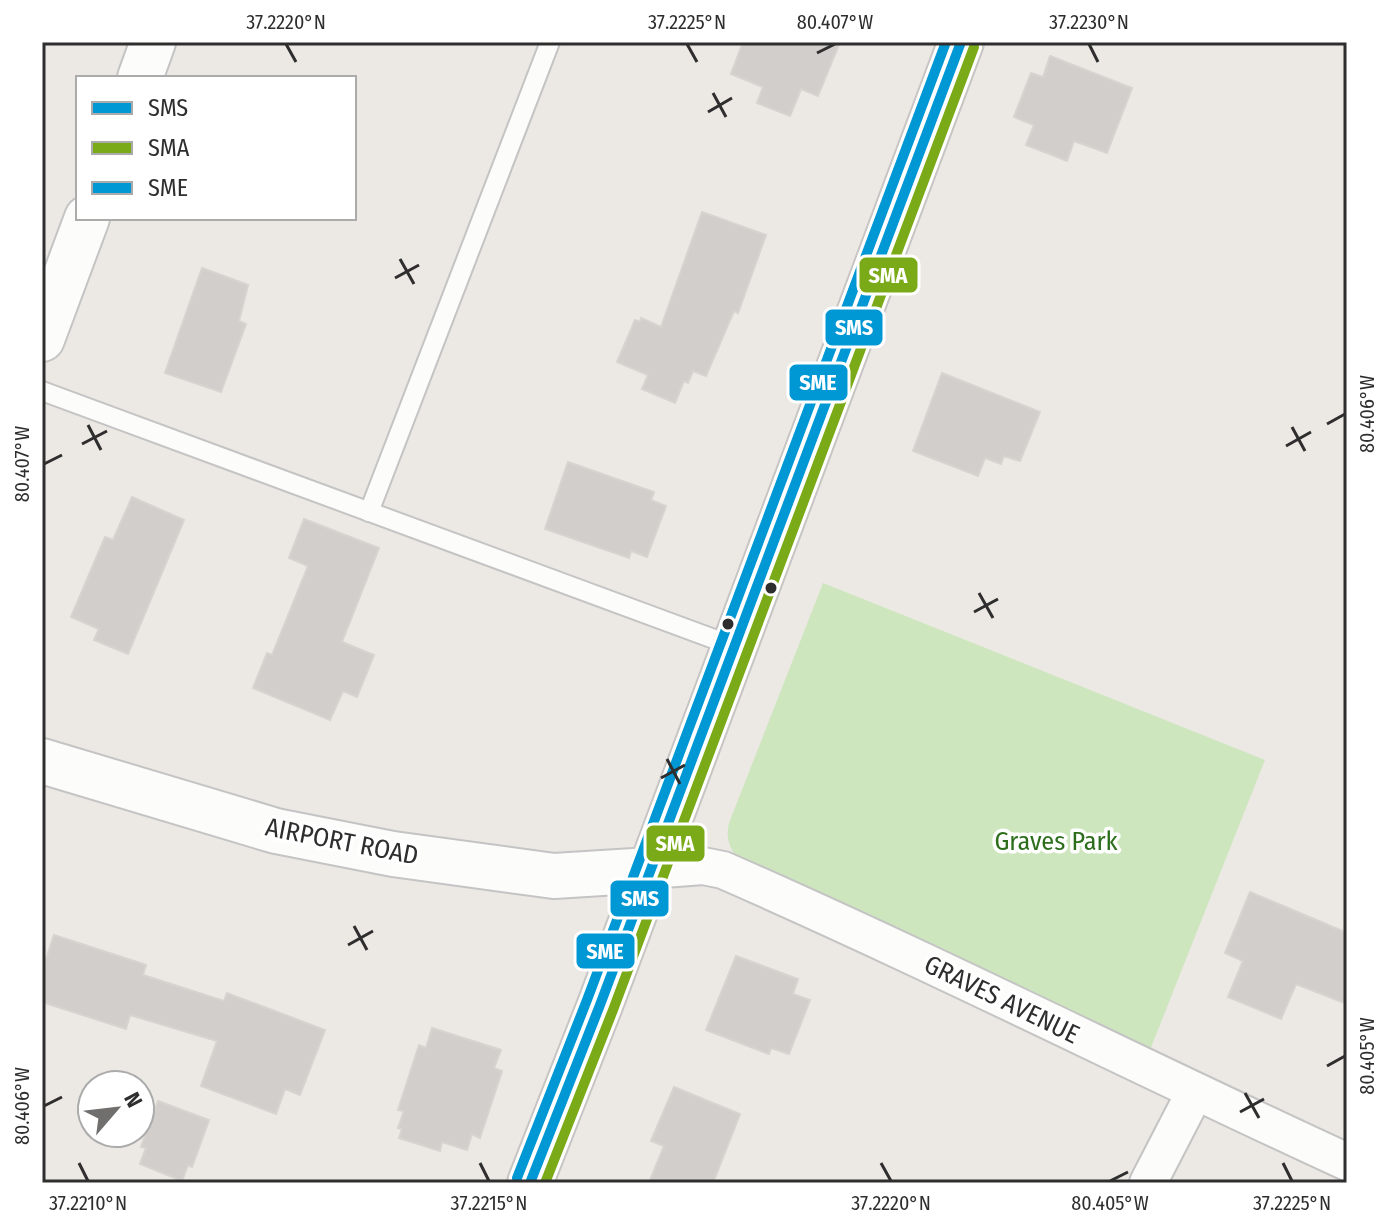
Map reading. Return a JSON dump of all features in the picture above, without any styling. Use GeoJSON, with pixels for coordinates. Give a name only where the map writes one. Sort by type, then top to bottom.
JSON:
{"type":"FeatureCollection","features":[{"type":"Feature","properties":{"kind":"main road"},"geometry":{"type":"LineString","coordinates":[[530,1183],[961,42]]}},
{"type":"Feature","properties":{"kind":"street"},"geometry":{"type":"LineString","coordinates":[[141,76],[153,42]]}},
{"type":"Feature","properties":{"kind":"street"},"geometry":{"type":"LineString","coordinates":[[42,339],[86,220]]}},
{"type":"Feature","properties":{"kind":"street","name":"AIRPORT ROAD"},"geometry":{"type":"LineString","coordinates":[[42,761],[276,831],[393,854],[554,876],[650,870]]}},
{"type":"Feature","properties":{"kind":"street","name":"GRAVES AVENUE"},"geometry":{"type":"LineString","coordinates":[[650,870],[703,866],[723,870],[860,930],[1347,1162]]}},
{"type":"Feature","properties":{"kind":"street"},"geometry":{"type":"LineString","coordinates":[[1148,1183],[1195,1092]]}},
{"type":"Feature","properties":{"kind":"lane"},"geometry":{"type":"LineString","coordinates":[[369,512],[550,42]]}},
{"type":"Feature","properties":{"kind":"lane"},"geometry":{"type":"LineString","coordinates":[[42,391],[733,646]]}},
{"type":"Feature","properties":{"kind":"green space","name":"Graves Park"},"geometry":{"type":"Polygon","coordinates":[[[823,583],[1265,760],[1148,1055],[735,855],[728,840],[729,823],[823,583]]]}},
{"type":"Feature","properties":{"kind":"building"},"geometry":{"type":"Polygon","coordinates":[[[743,42],[840,42],[818,96],[801,89],[790,116],[757,103],[763,87],[731,74],[743,42]]]}},
{"type":"Feature","properties":{"kind":"building"},"geometry":{"type":"Polygon","coordinates":[[[1050,56],[1132,88],[1107,153],[1074,141],[1067,161],[1026,145],[1034,125],[1014,117],[1031,73],[1043,77],[1050,56]]]}},
{"type":"Feature","properties":{"kind":"building"},"geometry":{"type":"Polygon","coordinates":[[[702,212],[766,235],[738,313],[734,311],[706,376],[693,371],[688,383],[684,381],[675,403],[642,389],[648,375],[617,362],[635,320],[640,322],[641,318],[661,327],[702,212]]]}},
{"type":"Feature","properties":{"kind":"building"},"geometry":{"type":"Polygon","coordinates":[[[202,268],[248,285],[239,321],[246,324],[221,392],[165,373],[202,268]]]}},
{"type":"Feature","properties":{"kind":"building"},"geometry":{"type":"Polygon","coordinates":[[[942,373],[1040,412],[1020,461],[1004,456],[1001,464],[985,458],[978,476],[913,451],[942,373]]]}},
{"type":"Feature","properties":{"kind":"building"},"geometry":{"type":"Polygon","coordinates":[[[568,462],[654,492],[651,500],[666,506],[647,557],[631,551],[629,558],[545,529],[568,462]]]}},
{"type":"Feature","properties":{"kind":"building"},"geometry":{"type":"Polygon","coordinates":[[[132,497],[184,520],[128,654],[94,640],[99,629],[71,617],[105,537],[113,540],[132,497]]]}},
{"type":"Feature","properties":{"kind":"building"},"geometry":{"type":"Polygon","coordinates":[[[304,519],[379,548],[342,642],[374,655],[357,697],[343,691],[330,720],[253,688],[267,653],[272,655],[308,566],[289,558],[304,519]]]}},
{"type":"Feature","properties":{"kind":"building"},"geometry":{"type":"Polygon","coordinates":[[[1250,892],[1347,933],[1347,1004],[1296,984],[1281,1019],[1228,997],[1243,961],[1225,953],[1250,892]]]}},
{"type":"Feature","properties":{"kind":"building"},"geometry":{"type":"Polygon","coordinates":[[[54,935],[146,965],[143,975],[224,1001],[227,993],[325,1030],[300,1095],[285,1089],[276,1114],[201,1086],[217,1041],[130,1015],[126,1029],[42,1002],[42,971],[54,935]]]}},
{"type":"Feature","properties":{"kind":"building"},"geometry":{"type":"Polygon","coordinates":[[[736,956],[798,979],[793,994],[810,1000],[789,1054],[771,1048],[769,1054],[706,1030],[736,956]]]}},
{"type":"Feature","properties":{"kind":"building"},"geometry":{"type":"Polygon","coordinates":[[[432,1028],[501,1050],[494,1068],[502,1071],[480,1138],[472,1134],[467,1150],[442,1142],[440,1151],[399,1138],[402,1129],[398,1128],[404,1111],[398,1110],[419,1045],[426,1048],[432,1028]]]}},
{"type":"Feature","properties":{"kind":"building"},"geometry":{"type":"Polygon","coordinates":[[[674,1087],[740,1114],[713,1183],[649,1183],[664,1146],[651,1141],[674,1087]]]}},
{"type":"Feature","properties":{"kind":"building"},"geometry":{"type":"Polygon","coordinates":[[[158,1101],[209,1120],[192,1167],[188,1165],[182,1181],[140,1164],[146,1149],[156,1149],[158,1101]]]}},
{"type":"Feature","properties":{"kind":"transit line","name":"SME"},"geometry":{"type":"LineString","coordinates":[[517,1178],[587,1000],[946,42]]}},
{"type":"Feature","properties":{"kind":"transit line","name":"SMS"},"geometry":{"type":"LineString","coordinates":[[530,1183],[600,1005],[961,42]]}},
{"type":"Feature","properties":{"kind":"transit line","name":"SMA"},"geometry":{"type":"LineString","coordinates":[[545,1183],[613,1010],[974,47]]}}]}
